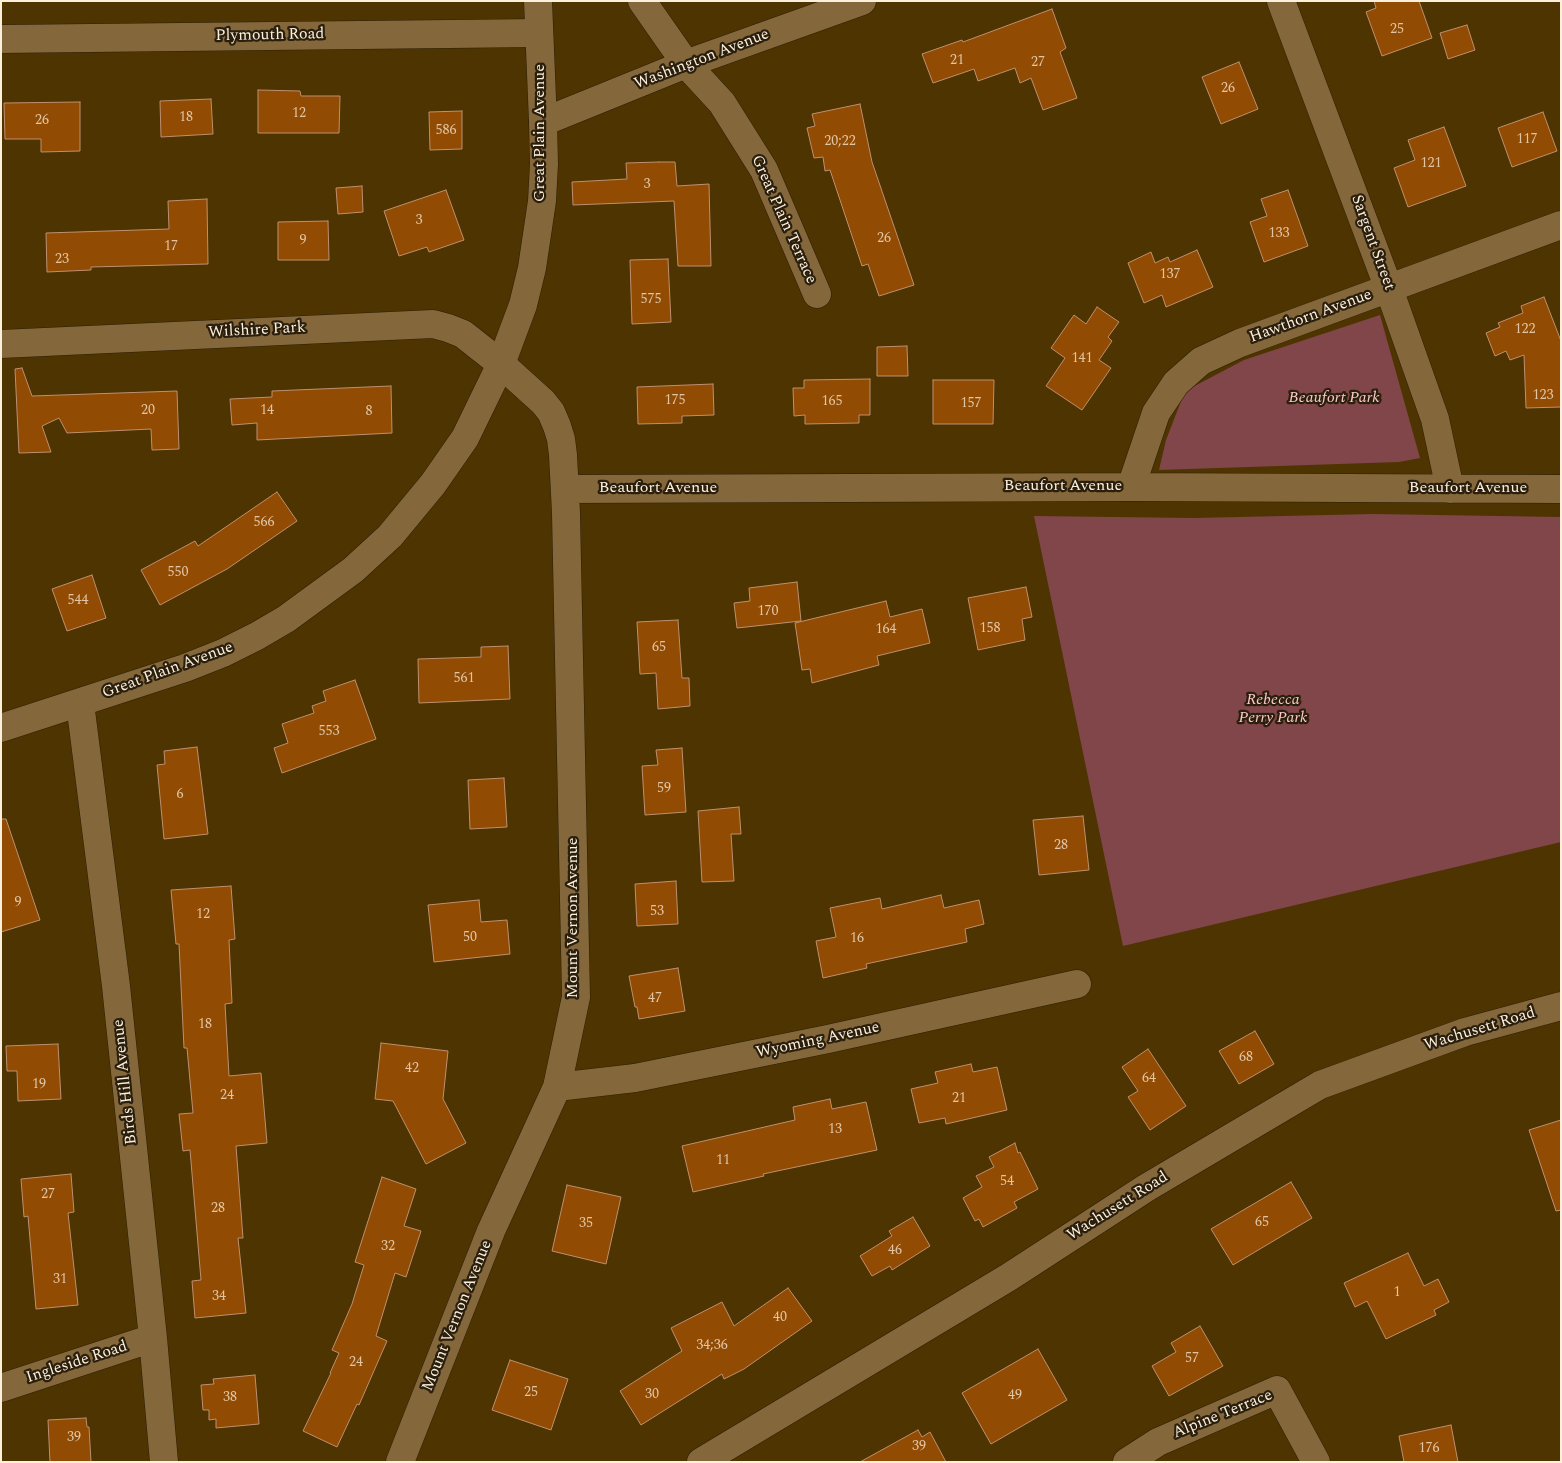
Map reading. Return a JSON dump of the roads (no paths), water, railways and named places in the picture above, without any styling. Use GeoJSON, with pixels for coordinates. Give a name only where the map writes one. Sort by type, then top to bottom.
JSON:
{"type":"FeatureCollection","features":[{"type":"Feature","properties":{"kind":"street","name":"Great Plain Avenue"},"geometry":{"type":"LineString","coordinates":[[1,728],[185,668],[222,653],[286,619],[353,570],[390,536],[413,510],[450,461],[480,409],[501,364],[523,305],[536,244],[542,202],[544,122],[538,1]]}},
{"type":"Feature","properties":{"kind":"street","name":"Great Plain Terrace"},"geometry":{"type":"LineString","coordinates":[[642,1],[686,64],[722,103],[764,170],[817,294]]}},
{"type":"Feature","properties":{"kind":"street","name":"Washington Avenue"},"geometry":{"type":"LineString","coordinates":[[544,122],[686,64],[862,1]]}},
{"type":"Feature","properties":{"kind":"street","name":"Sargent Street"},"geometry":{"type":"LineString","coordinates":[[1281,1],[1389,289],[1435,419],[1450,489]]}},
{"type":"Feature","properties":{"kind":"street","name":"Plymouth Road"},"geometry":{"type":"LineString","coordinates":[[1,39],[539,34]]}},
{"type":"Feature","properties":{"kind":"street","name":"Hawthorn Avenue"},"geometry":{"type":"LineString","coordinates":[[1131,487],[1156,413],[1176,383],[1201,362],[1240,343],[1561,225]]}},
{"type":"Feature","properties":{"kind":"street","name":"Wilshire Park"},"geometry":{"type":"LineString","coordinates":[[1,344],[433,324],[462,334],[501,364]]}},
{"type":"Feature","properties":{"kind":"street","name":"Mount Vernon Avenue"},"geometry":{"type":"LineString","coordinates":[[400,1462],[491,1231],[557,1087],[576,997],[566,489],[561,439],[551,412],[543,402],[501,364]]}},
{"type":"Feature","properties":{"kind":"street","name":"Beaufort Avenue"},"geometry":{"type":"LineString","coordinates":[[566,489],[1131,487],[1561,489]]}},
{"type":"Feature","properties":{"kind":"street","name":"Birds Hill Avenue"},"geometry":{"type":"LineString","coordinates":[[80,703],[116,986],[154,1338],[164,1462]]}},
{"type":"Feature","properties":{"kind":"street","name":"Wyoming Avenue"},"geometry":{"type":"LineString","coordinates":[[557,1087],[635,1078],[828,1039],[1077,984]]}},
{"type":"Feature","properties":{"kind":"street","name":"Wachusett Road"},"geometry":{"type":"LineString","coordinates":[[701,1462],[1009,1277],[1146,1188],[1320,1085],[1465,1032],[1561,1006]]}},
{"type":"Feature","properties":{"kind":"street","name":"Ingleside Road"},"geometry":{"type":"LineString","coordinates":[[1,1388],[154,1338]]}},
{"type":"Feature","properties":{"kind":"street","name":"Alpine Terrace"},"geometry":{"type":"LineString","coordinates":[[1127,1462],[1158,1442],[1277,1390],[1316,1462]]}},
{"type":"Feature","properties":{"kind":"park label","name":"Beaufort Park"},"geometry":{"type":"Point","coordinates":[1334,399]}},
{"type":"Feature","properties":{"kind":"park label","name":"Rebecca Perry Park"},"geometry":{"type":"Point","coordinates":[1273,710]}}]}
